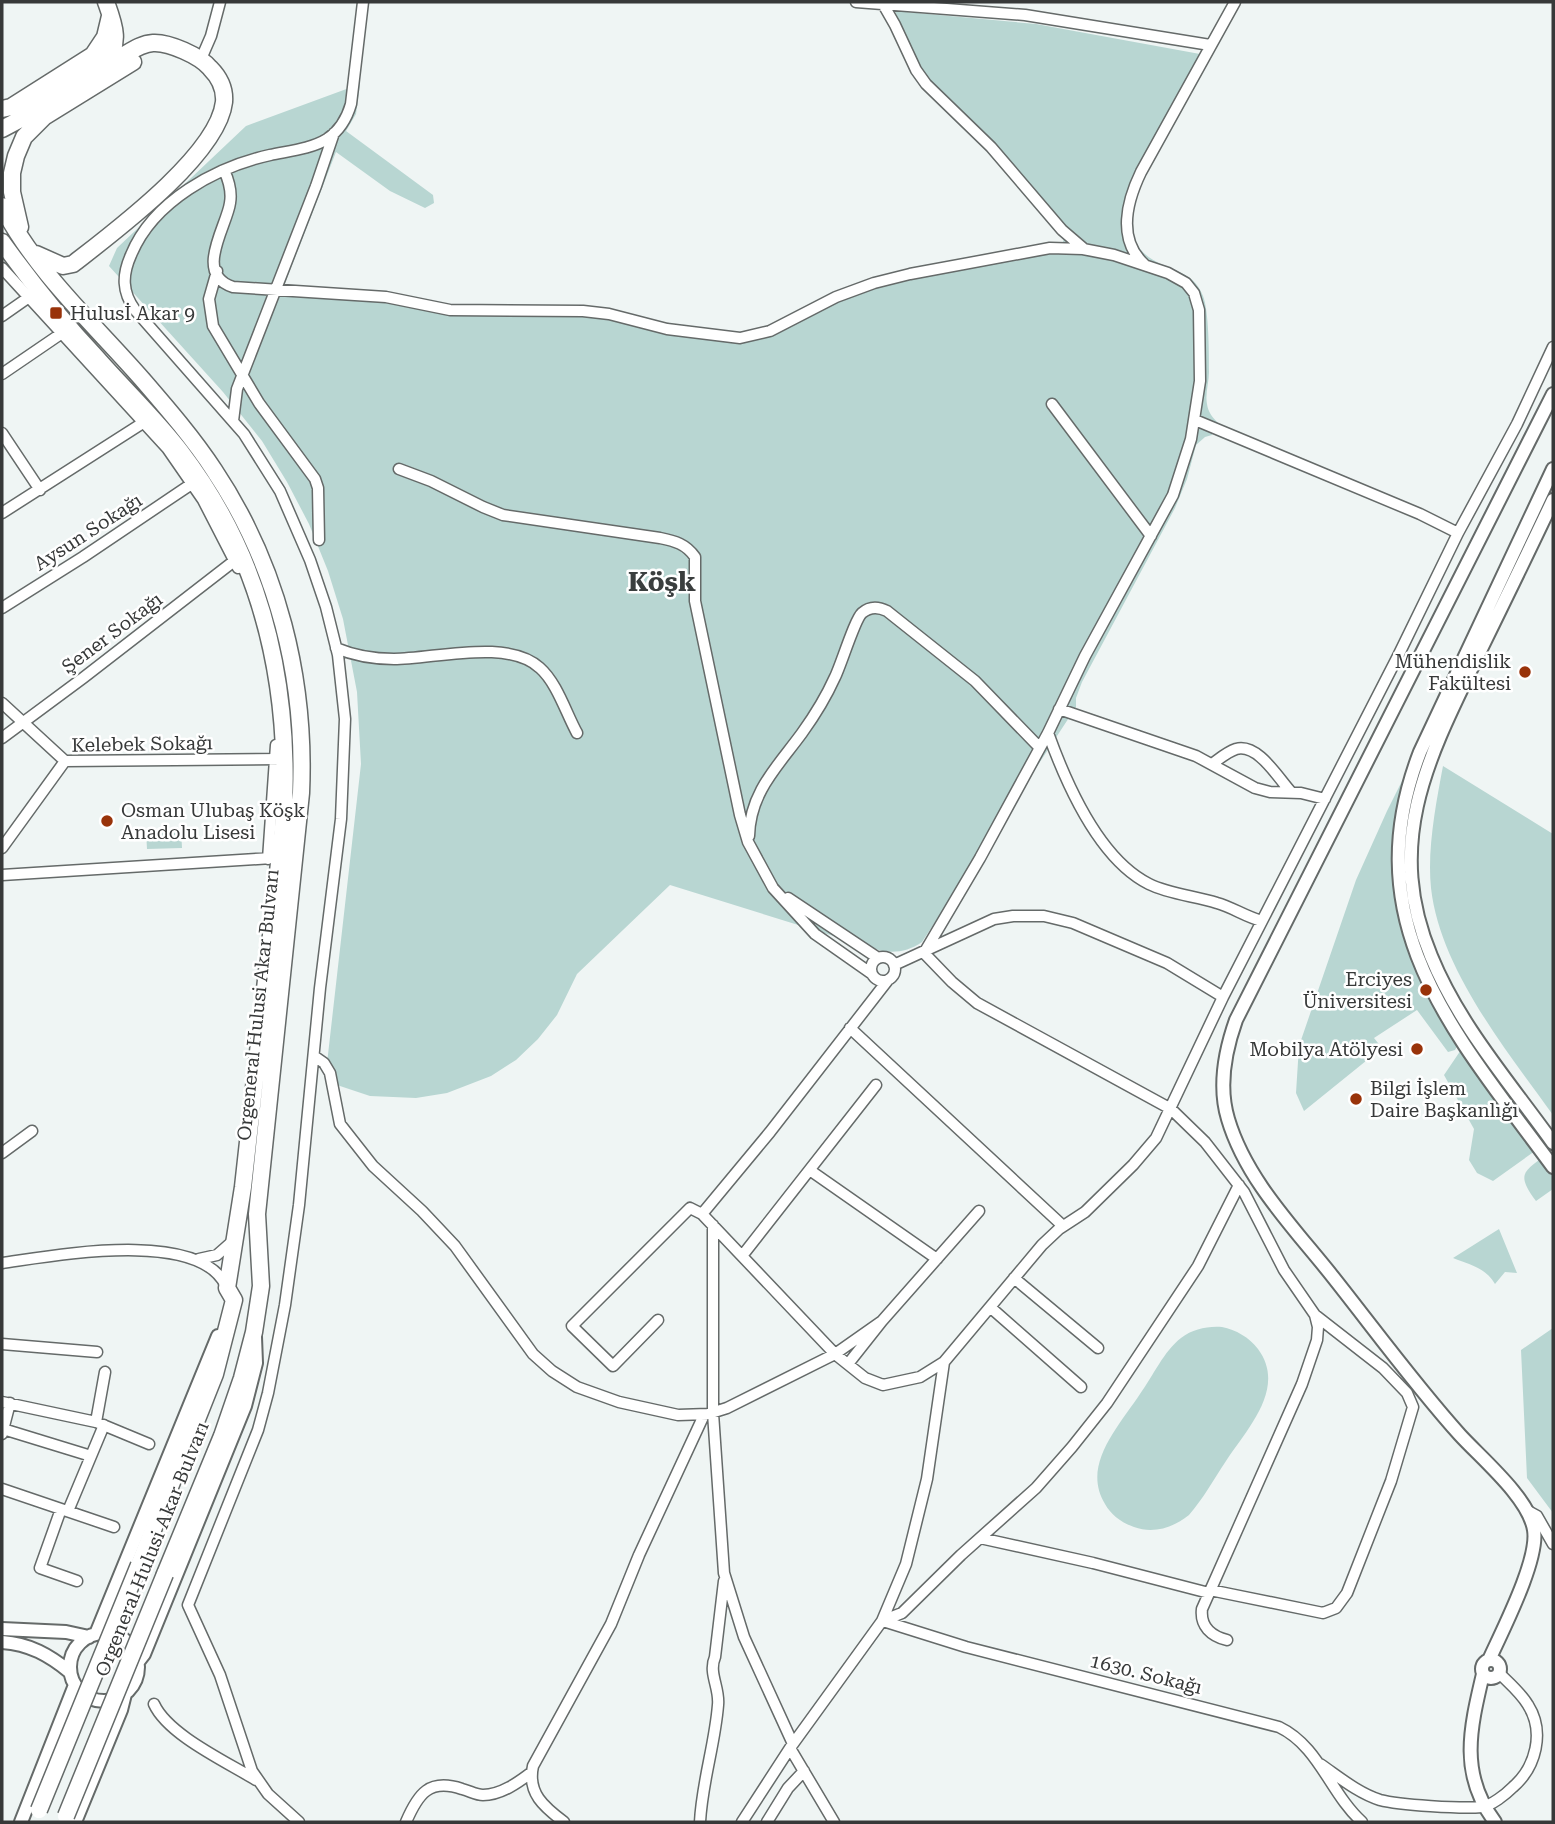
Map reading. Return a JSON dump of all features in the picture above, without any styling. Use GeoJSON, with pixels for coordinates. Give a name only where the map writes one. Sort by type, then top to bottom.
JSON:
{"type":"FeatureCollection","features":[{"type":"Feature","properties":{"kind":"main road"},"geometry":{"type":"LineString","coordinates":[[2,129],[104,64],[111,56],[116,40],[108,8]]}},
{"type":"Feature","properties":{"kind":"main road"},"geometry":{"type":"LineString","coordinates":[[2,109],[11,107],[93,55],[105,37],[108,8]]}},
{"type":"Feature","properties":{"kind":"main road"},"geometry":{"type":"LineString","coordinates":[[30,251],[63,266],[73,264],[112,234],[174,178],[208,139],[224,102],[218,78],[201,59],[170,46],[149,43],[116,62],[104,64]]}},
{"type":"Feature","properties":{"kind":"main road"},"geometry":{"type":"LineString","coordinates":[[20,237],[12,192],[12,173],[24,137],[44,117],[153,49],[170,46]]}},
{"type":"Feature","properties":{"kind":"main road","name":"Orgeneral Hulusi Akar Bulvarı"},"geometry":{"type":"LineString","coordinates":[[2,206],[30,251],[142,379],[214,470],[235,505],[258,551],[275,597],[291,656],[301,721],[301,793],[257,1214],[261,1286],[254,1332],[226,1425],[164,1574],[68,1820]]}},
{"type":"Feature","properties":{"kind":"main road","name":"Orgeneral Hulusi Akar Bulvarı"},"geometry":{"type":"LineString","coordinates":[[2,242],[34,295],[148,420],[180,451],[208,491],[260,606],[274,659],[282,702],[280,759],[285,800],[273,858],[231,1294],[222,1353],[208,1395],[37,1816]]}},
{"type":"Feature","properties":{"kind":"street"},"geometry":{"type":"LineString","coordinates":[[201,59],[211,36],[220,2]]}},
{"type":"Feature","properties":{"kind":"street"},"geometry":{"type":"LineString","coordinates":[[299,1822],[268,1794],[257,1780],[220,1675],[188,1605],[258,1430],[268,1393],[293,1248],[343,793],[345,719],[336,648],[319,583],[288,506],[263,462],[233,421],[135,310],[127,298],[124,284],[125,271],[133,249],[156,216],[191,188],[224,170],[324,141],[334,133],[346,117],[351,104],[363,2]]}},
{"type":"Feature","properties":{"kind":"street"},"geometry":{"type":"LineString","coordinates":[[856,2],[1024,15],[1210,45]]}},
{"type":"Feature","properties":{"kind":"street"},"geometry":{"type":"LineString","coordinates":[[1144,265],[1135,254],[1128,237],[1128,213],[1132,194],[1235,2]]}},
{"type":"Feature","properties":{"kind":"street"},"geometry":{"type":"LineString","coordinates":[[883,4],[926,85],[991,147],[1062,230],[1083,249]]}},
{"type":"Feature","properties":{"kind":"street"},"geometry":{"type":"LineString","coordinates":[[233,421],[234,398],[334,133]]}},
{"type":"Feature","properties":{"kind":"street"},"geometry":{"type":"LineString","coordinates":[[224,170],[231,198],[229,211],[215,246],[216,271],[209,299],[211,318],[258,404],[315,479],[318,488],[319,540]]}},
{"type":"Feature","properties":{"kind":"street"},"geometry":{"type":"LineString","coordinates":[[216,271],[229,286],[386,296],[441,309],[583,311],[609,314],[683,331],[740,338],[770,331],[835,297],[891,278],[1039,249],[1083,249],[1144,265],[1182,279],[1196,298],[1199,310],[1200,381],[1195,420],[1180,477],[1164,514],[1085,656],[1040,748],[924,953]]}},
{"type":"Feature","properties":{"kind":"street"},"geometry":{"type":"LineString","coordinates":[[2,268],[34,295],[2,316]]}},
{"type":"Feature","properties":{"kind":"street"},"geometry":{"type":"LineString","coordinates":[[2,374],[65,331]]}},
{"type":"Feature","properties":{"kind":"street"},"geometry":{"type":"LineString","coordinates":[[658,1321],[613,1366],[572,1326],[690,1208],[702,1214],[835,1353],[864,1378],[883,1385],[920,1377],[944,1362],[1042,1245],[1063,1226],[1085,1212],[1141,1157],[1156,1138],[1171,1109],[1223,997],[1458,533],[1517,424],[1553,346]]}},
{"type":"Feature","properties":{"kind":"street"},"geometry":{"type":"LineString","coordinates":[[1495,1822],[1476,1790],[1470,1761],[1471,1732],[1535,1545],[1534,1528],[1526,1510],[1499,1474],[1451,1424],[1253,1174],[1236,1142],[1227,1117],[1223,1093],[1224,1066],[1236,1020],[1553,394]]}},
{"type":"Feature","properties":{"kind":"street"},"geometry":{"type":"LineString","coordinates":[[1052,404],[1152,536]]}},
{"type":"Feature","properties":{"kind":"street"},"geometry":{"type":"LineString","coordinates":[[2,513],[148,420],[193,483],[238,558]]}},
{"type":"Feature","properties":{"kind":"street"},"geometry":{"type":"LineString","coordinates":[[1195,420],[1420,514],[1458,533]]}},
{"type":"Feature","properties":{"kind":"street"},"geometry":{"type":"LineString","coordinates":[[2,433],[40,490]]}},
{"type":"Feature","properties":{"kind":"street"},"geometry":{"type":"LineString","coordinates":[[398,469],[431,481],[503,515],[660,538],[683,544],[692,552],[695,557],[695,601],[707,665],[748,842],[773,888],[815,934],[877,980],[888,980]]}},
{"type":"Feature","properties":{"kind":"street"},"geometry":{"type":"LineString","coordinates":[[1553,469],[1493,594],[1429,746],[1417,798],[1411,842],[1412,888],[1421,930],[1438,973],[1456,1006],[1553,1143]]}},
{"type":"Feature","properties":{"kind":"street","name":"Aysun Sokağı"},"geometry":{"type":"LineString","coordinates":[[2,608],[193,483]]}},
{"type":"Feature","properties":{"kind":"street"},"geometry":{"type":"LineString","coordinates":[[1553,500],[1410,781],[1399,832],[1399,886],[1408,933],[1423,970],[1446,1018],[1553,1167]]}},
{"type":"Feature","properties":{"kind":"street","name":"Şener Sokağı"},"geometry":{"type":"LineString","coordinates":[[2,737],[238,558]]}},
{"type":"Feature","properties":{"kind":"street"},"geometry":{"type":"LineString","coordinates":[[748,842],[750,818],[762,786],[803,732],[824,698],[844,659],[858,617],[869,609],[887,611],[952,661],[998,703],[1040,748]]}},
{"type":"Feature","properties":{"kind":"street"},"geometry":{"type":"LineString","coordinates":[[336,648],[364,657],[391,659],[495,653],[524,657],[539,666],[547,676],[577,733]]}},
{"type":"Feature","properties":{"kind":"street"},"geometry":{"type":"LineString","coordinates":[[2,703],[65,761]]}},
{"type":"Feature","properties":{"kind":"street"},"geometry":{"type":"LineString","coordinates":[[1059,709],[1182,751],[1255,788],[1325,799]]}},
{"type":"Feature","properties":{"kind":"street"},"geometry":{"type":"LineString","coordinates":[[1048,733],[1061,768],[1092,826],[1108,848],[1128,868],[1150,884],[1219,903],[1262,921]]}},
{"type":"Feature","properties":{"kind":"street"},"geometry":{"type":"LineString","coordinates":[[1212,764],[1234,750],[1249,750],[1257,755],[1291,792]]}},
{"type":"Feature","properties":{"kind":"street","name":"Kelebek Sokağı"},"geometry":{"type":"LineString","coordinates":[[2,848],[65,761],[280,759]]}},
{"type":"Feature","properties":{"kind":"street"},"geometry":{"type":"LineString","coordinates":[[2,875],[273,858]]}},
{"type":"Feature","properties":{"kind":"street"},"geometry":{"type":"LineString","coordinates":[[702,1214],[894,974],[894,965],[888,958],[878,958],[773,888]]}},
{"type":"Feature","properties":{"kind":"street"},"geometry":{"type":"LineString","coordinates":[[894,965],[994,919],[1013,916],[1055,917],[1167,963],[1223,997]]}},
{"type":"Feature","properties":{"kind":"street"},"geometry":{"type":"LineString","coordinates":[[924,953],[951,982],[977,1003],[1171,1109],[1205,1142],[1239,1185],[1261,1220],[1284,1270],[1315,1315],[1371,1358],[1411,1398],[1414,1412],[1347,1593],[1331,1611],[1324,1613],[1209,1591],[980,1538]]}},
{"type":"Feature","properties":{"kind":"street"},"geometry":{"type":"LineString","coordinates":[[872,974],[872,963],[878,958]]}},
{"type":"Feature","properties":{"kind":"street"},"geometry":{"type":"LineString","coordinates":[[850,1028],[1063,1226]]}},
{"type":"Feature","properties":{"kind":"street"},"geometry":{"type":"LineString","coordinates":[[314,1056],[324,1063],[330,1073],[340,1124],[373,1166],[455,1246],[481,1279],[525,1345],[570,1383],[605,1398],[678,1415],[708,1414],[727,1408],[835,1353],[882,1321]]}},
{"type":"Feature","properties":{"kind":"street"},"geometry":{"type":"LineString","coordinates":[[742,1256],[876,1085]]}},
{"type":"Feature","properties":{"kind":"street"},"geometry":{"type":"LineString","coordinates":[[2,1153],[33,1131]]}},
{"type":"Feature","properties":{"kind":"street"},"geometry":{"type":"LineString","coordinates":[[811,1171],[937,1259]]}},
{"type":"Feature","properties":{"kind":"street"},"geometry":{"type":"LineString","coordinates":[[882,1621],[902,1613],[1045,1478],[1107,1404],[1198,1266],[1239,1185]]}},
{"type":"Feature","properties":{"kind":"street"},"geometry":{"type":"LineString","coordinates":[[848,1364],[882,1321],[979,1212]]}},
{"type":"Feature","properties":{"kind":"street"},"geometry":{"type":"LineString","coordinates":[[713,1225],[708,1414],[724,1573],[744,1637],[792,1746],[834,1822]]}},
{"type":"Feature","properties":{"kind":"street"},"geometry":{"type":"LineString","coordinates":[[195,1260],[222,1252],[236,1236]]}},
{"type":"Feature","properties":{"kind":"street"},"geometry":{"type":"LineString","coordinates":[[2,1263],[112,1250],[158,1252],[195,1260],[213,1268],[222,1277],[231,1294],[92,1635],[74,1651],[70,1672],[75,1685],[85,1696],[98,1701],[112,1700],[125,1694],[134,1684],[137,1663],[133,1649],[123,1639],[110,1634],[92,1635],[2,1629]]}},
{"type":"Feature","properties":{"kind":"street"},"geometry":{"type":"LineString","coordinates":[[1014,1279],[1098,1348]]}},
{"type":"Feature","properties":{"kind":"street"},"geometry":{"type":"LineString","coordinates":[[990,1307],[1082,1387]]}},
{"type":"Feature","properties":{"kind":"street"},"geometry":{"type":"LineString","coordinates":[[1227,1640],[1213,1634],[1202,1620],[1202,1609],[1302,1384],[1317,1340],[1315,1315]]}},
{"type":"Feature","properties":{"kind":"street"},"geometry":{"type":"LineString","coordinates":[[137,1663],[144,1654],[245,1406],[256,1363],[254,1332]]}},
{"type":"Feature","properties":{"kind":"street"},"geometry":{"type":"LineString","coordinates":[[2,1344],[97,1352]]}},
{"type":"Feature","properties":{"kind":"street"},"geometry":{"type":"LineString","coordinates":[[742,1822],[792,1746],[882,1621],[906,1564],[927,1479],[944,1362]]}},
{"type":"Feature","properties":{"kind":"street"},"geometry":{"type":"LineString","coordinates":[[77,1581],[40,1568],[91,1456],[100,1424],[105,1372]]}},
{"type":"Feature","properties":{"kind":"street"},"geometry":{"type":"LineString","coordinates":[[91,1456],[2,1432],[6,1402],[100,1424],[149,1444]]}},
{"type":"Feature","properties":{"kind":"street"},"geometry":{"type":"LineString","coordinates":[[564,1822],[537,1799],[531,1783],[532,1772],[549,1733],[611,1624],[639,1555],[708,1414]]}},
{"type":"Feature","properties":{"kind":"street"},"geometry":{"type":"LineString","coordinates":[[2,1489],[114,1527]]}},
{"type":"Feature","properties":{"kind":"street"},"geometry":{"type":"LineString","coordinates":[[1526,1510],[1537,1516],[1553,1544]]}},
{"type":"Feature","properties":{"kind":"street"},"geometry":{"type":"LineString","coordinates":[[699,1822],[701,1796],[719,1702],[712,1667],[724,1573]]}},
{"type":"Feature","properties":{"kind":"street","name":"1630. Sokağı"},"geometry":{"type":"LineString","coordinates":[[882,1621],[966,1647],[1279,1727],[1301,1741],[1340,1799],[1362,1822]]}},
{"type":"Feature","properties":{"kind":"street"},"geometry":{"type":"LineString","coordinates":[[2,1642],[39,1650],[70,1672]]}},
{"type":"Feature","properties":{"kind":"street"},"geometry":{"type":"LineString","coordinates":[[1317,1762],[1352,1786],[1380,1800],[1419,1805],[1484,1807],[1520,1782],[1530,1766],[1537,1742],[1535,1722],[1528,1705],[1492,1670]]}},
{"type":"Feature","properties":{"kind":"street"},"geometry":{"type":"LineString","coordinates":[[21,1822],[75,1685]]}},
{"type":"Feature","properties":{"kind":"street"},"geometry":{"type":"LineString","coordinates":[[68,1820],[121,1710],[125,1694]]}},
{"type":"Feature","properties":{"kind":"street"},"geometry":{"type":"LineString","coordinates":[[154,1704],[163,1720],[176,1731],[257,1780]]}},
{"type":"Feature","properties":{"kind":"street"},"geometry":{"type":"LineString","coordinates":[[767,1822],[788,1788],[804,1771]]}},
{"type":"Feature","properties":{"kind":"street"},"geometry":{"type":"LineString","coordinates":[[405,1822],[416,1801],[434,1787],[448,1785],[485,1795],[514,1784],[532,1772]]}},
{"type":"Feature","properties":{"kind":"shaded area"},"geometry":{"type":"Polygon","coordinates":[[[895,11],[1036,24],[1200,54],[1130,188],[1122,220],[1125,240],[1134,239],[1150,258],[1189,278],[1203,296],[1209,344],[1207,400],[1210,412],[1218,423],[1212,435],[1196,445],[1187,479],[1175,508],[1082,682],[1076,698],[1076,707],[922,942],[908,949],[882,951],[670,885],[577,974],[557,1015],[538,1039],[516,1060],[491,1076],[447,1093],[416,1098],[370,1096],[325,1081],[361,764],[357,692],[343,619],[309,524],[287,482],[262,441],[223,392],[109,266],[117,248],[246,126],[360,84],[356,114],[346,131],[433,195],[434,203],[425,208],[390,191],[336,152],[284,286],[445,306],[556,307],[685,329],[750,335],[763,332],[832,296],[1062,244],[1063,236],[1069,230],[932,85],[911,51],[895,11]]]}},
{"type":"Feature","properties":{"kind":"shaded area"},"geometry":{"type":"Polygon","coordinates":[[[1443,766],[1553,834],[1553,1115],[1478,1008],[1447,949],[1437,918],[1431,888],[1430,858],[1443,766]]]}},
{"type":"Feature","properties":{"kind":"shaded area"},"geometry":{"type":"Polygon","coordinates":[[[1407,771],[1401,866],[1417,949],[1462,1037],[1455,1050],[1448,1052],[1417,1010],[1374,1038],[1382,1048],[1304,1111],[1296,1093],[1299,1046],[1356,880],[1407,771]]]}},
{"type":"Feature","properties":{"kind":"shaded area"},"geometry":{"type":"Polygon","coordinates":[[[181,829],[182,848],[147,849],[146,831],[181,829]]]}},
{"type":"Feature","properties":{"kind":"shaded area"},"geometry":{"type":"Polygon","coordinates":[[[1467,1041],[1542,1146],[1493,1181],[1477,1173],[1469,1160],[1474,1129],[1444,1075],[1467,1041]]]}},
{"type":"Feature","properties":{"kind":"shaded area"},"geometry":{"type":"Polygon","coordinates":[[[1547,1154],[1553,1163],[1553,1189],[1536,1201],[1526,1185],[1525,1174],[1547,1154]]]}},
{"type":"Feature","properties":{"kind":"shaded area"},"geometry":{"type":"Polygon","coordinates":[[[1499,1229],[1517,1273],[1505,1272],[1495,1284],[1482,1270],[1453,1258],[1499,1229]]]}},
{"type":"Feature","properties":{"kind":"shaded area"},"geometry":{"type":"Polygon","coordinates":[[[1222,1327],[1251,1341],[1266,1364],[1268,1378],[1261,1408],[1189,1515],[1170,1526],[1156,1530],[1141,1529],[1125,1523],[1107,1508],[1099,1489],[1097,1475],[1106,1446],[1175,1343],[1195,1330],[1222,1327]]]}},
{"type":"Feature","properties":{"kind":"shaded area"},"geometry":{"type":"Polygon","coordinates":[[[1553,1328],[1553,1513],[1527,1478],[1521,1350],[1553,1328]]]}},
{"type":"Feature","properties":{"kind":"place","name":"Hulusİ Akar 9"},"geometry":{"type":"Point","coordinates":[56,313]}},
{"type":"Feature","properties":{"kind":"place","name":"Mühendislik Fakültesi"},"geometry":{"type":"Point","coordinates":[1525,672]}},
{"type":"Feature","properties":{"kind":"place","name":"Osman Ulubaş Köşk Anadolu Lisesi"},"geometry":{"type":"Point","coordinates":[107,821]}},
{"type":"Feature","properties":{"kind":"place","name":"Erciyes Üniversitesi"},"geometry":{"type":"Point","coordinates":[1426,990]}},
{"type":"Feature","properties":{"kind":"place","name":"Mobilya Atölyesi"},"geometry":{"type":"Point","coordinates":[1417,1049]}},
{"type":"Feature","properties":{"kind":"place","name":"Bilgi İşlem Daire Başkanlığı"},"geometry":{"type":"Point","coordinates":[1356,1099]}},
{"type":"Feature","properties":{"kind":"district","name":"Köşk"},"geometry":{"type":"Point","coordinates":[662,582]}}]}
